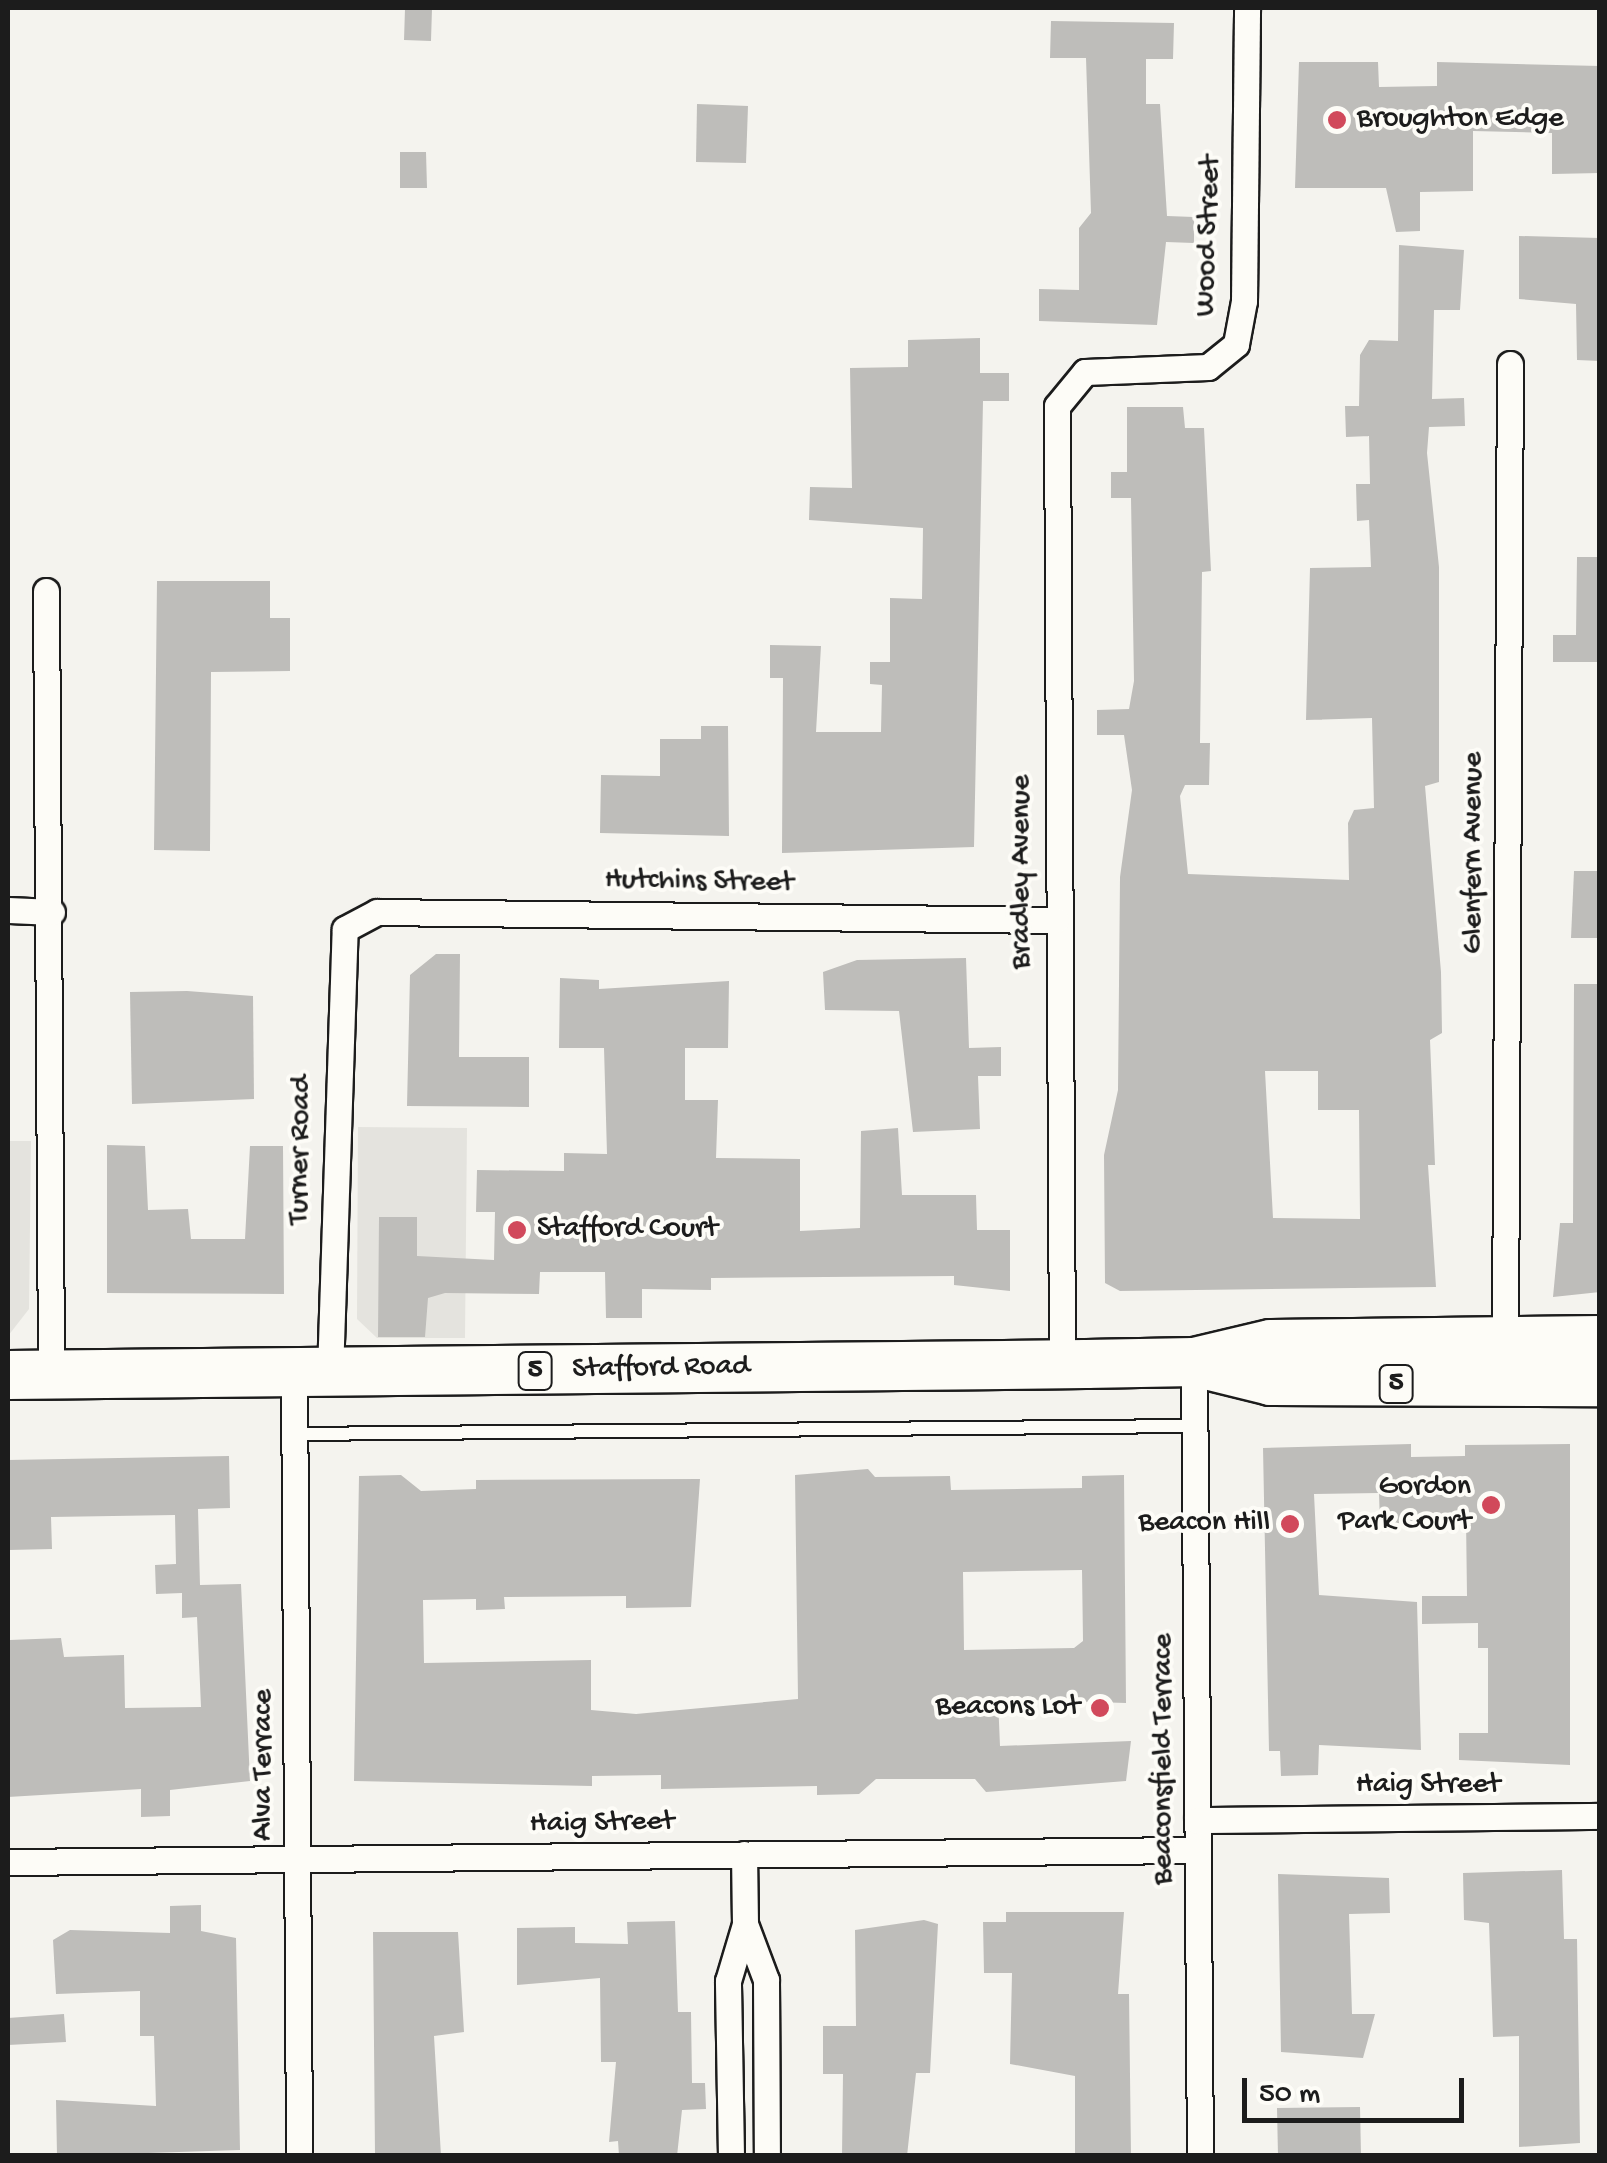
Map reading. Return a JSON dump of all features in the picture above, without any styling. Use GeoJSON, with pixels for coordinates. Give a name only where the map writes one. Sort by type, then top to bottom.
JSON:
{"type":"FeatureCollection","features":[{"type":"Feature","properties":{"kind":"highway","name":"Stafford Road"},"geometry":{"type":"LineString","coordinates":[[29,1375],[1194,1362],[1271,1344],[1600,1340]]}},
{"type":"Feature","properties":{"kind":"highway","name":"Stafford Road"},"geometry":{"type":"LineString","coordinates":[[1194,1362],[1271,1381],[1600,1382]]}},
{"type":"Feature","properties":{"kind":"street","name":"Wood Street"},"geometry":{"type":"LineString","coordinates":[[1068,382],[1104,368],[1208,368],[1236,344],[1244,301],[1247,8]]}},
{"type":"Feature","properties":{"kind":"street","name":"Glenfern Avenue"},"geometry":{"type":"LineString","coordinates":[[1506,1341],[1510,364]]}},
{"type":"Feature","properties":{"kind":"street","name":"Bradley Avenue"},"geometry":{"type":"LineString","coordinates":[[1062,1364],[1056,920],[1056,419],[1068,382]]}},
{"type":"Feature","properties":{"kind":"street"},"geometry":{"type":"LineString","coordinates":[[29,1375],[52,912],[46,591]]}},
{"type":"Feature","properties":{"kind":"street"},"geometry":{"type":"LineString","coordinates":[[8,910],[52,912]]}},
{"type":"Feature","properties":{"kind":"street","name":"Hutchins Street"},"geometry":{"type":"LineString","coordinates":[[346,929],[377,912],[1056,920]]}},
{"type":"Feature","properties":{"kind":"street","name":"Turner Road"},"geometry":{"type":"LineString","coordinates":[[312,1374],[346,929]]}},
{"type":"Feature","properties":{"kind":"street","name":"Beaconsfield Terrace"},"geometry":{"type":"LineString","coordinates":[[1194,1362],[1200,2156]]}},
{"type":"Feature","properties":{"kind":"street","name":"Alva Terrace"},"geometry":{"type":"LineString","coordinates":[[299,2156],[294,1434],[312,1374]]}},
{"type":"Feature","properties":{"kind":"street","name":"Haig Street"},"geometry":{"type":"LineString","coordinates":[[1198,1820],[1600,1816]]}},
{"type":"Feature","properties":{"kind":"street","name":"Haig Street"},"geometry":{"type":"LineString","coordinates":[[8,1862],[1198,1850]]}},
{"type":"Feature","properties":{"kind":"street"},"geometry":{"type":"LineString","coordinates":[[731,2156],[728,1981],[744,1924],[744,1854]]}},
{"type":"Feature","properties":{"kind":"street"},"geometry":{"type":"LineString","coordinates":[[744,1924],[766,1980],[768,2156]]}},
{"type":"Feature","properties":{"kind":"lane","name":"Stafford Road"},"geometry":{"type":"LineString","coordinates":[[294,1434],[1195,1426]]}},
{"type":"Feature","properties":{"kind":"shaded area"},"geometry":{"type":"Polygon","coordinates":[[[358,1127],[467,1128],[465,1338],[377,1338],[357,1319],[358,1127]]]}},
{"type":"Feature","properties":{"kind":"shaded area"},"geometry":{"type":"Polygon","coordinates":[[[8,1141],[31,1141],[29,1309],[8,1336],[8,1141]]]}},
{"type":"Feature","properties":{"kind":"building"},"geometry":{"type":"Polygon","coordinates":[[[405,8],[432,8],[431,41],[404,40],[405,8]]]}},
{"type":"Feature","properties":{"kind":"building"},"geometry":{"type":"Polygon","coordinates":[[[1051,21],[1174,23],[1173,59],[1146,59],[1146,104],[1160,104],[1167,216],[1194,217],[1194,243],[1166,242],[1157,325],[1039,321],[1039,289],[1079,290],[1079,228],[1091,213],[1086,58],[1050,58],[1051,21]]]}},
{"type":"Feature","properties":{"kind":"building"},"geometry":{"type":"Polygon","coordinates":[[[1299,62],[1378,62],[1379,87],[1437,86],[1437,62],[1600,66],[1600,173],[1552,174],[1552,133],[1473,131],[1473,191],[1420,192],[1420,231],[1396,232],[1386,188],[1295,188],[1299,62]]]}},
{"type":"Feature","properties":{"kind":"building"},"geometry":{"type":"Polygon","coordinates":[[[697,104],[748,106],[746,163],[696,162],[697,104]]]}},
{"type":"Feature","properties":{"kind":"building"},"geometry":{"type":"Polygon","coordinates":[[[400,152],[426,152],[427,188],[400,188],[400,152]]]}},
{"type":"Feature","properties":{"kind":"building"},"geometry":{"type":"Polygon","coordinates":[[[1519,236],[1600,238],[1600,361],[1577,360],[1576,304],[1519,299],[1519,236]]]}},
{"type":"Feature","properties":{"kind":"building"},"geometry":{"type":"Polygon","coordinates":[[[1399,245],[1464,250],[1460,310],[1434,310],[1432,399],[1464,398],[1465,426],[1429,427],[1427,453],[1439,567],[1439,782],[1425,786],[1441,972],[1442,1033],[1430,1040],[1435,1165],[1428,1165],[1436,1287],[1120,1291],[1105,1283],[1104,1155],[1118,1090],[1120,877],[1132,790],[1124,735],[1097,735],[1097,710],[1129,709],[1134,681],[1131,498],[1111,498],[1111,472],[1127,472],[1127,407],[1183,407],[1185,428],[1204,428],[1211,571],[1202,572],[1200,743],[1210,743],[1209,785],[1185,785],[1180,796],[1188,874],[1349,880],[1348,823],[1354,810],[1374,808],[1372,718],[1306,720],[1310,568],[1371,567],[1369,520],[1357,521],[1356,484],[1370,484],[1369,436],[1346,437],[1345,406],[1359,406],[1360,355],[1369,340],[1398,341],[1399,245]],[[1265,1071],[1273,1218],[1360,1219],[1359,1110],[1318,1110],[1318,1071],[1265,1071]]]}},
{"type":"Feature","properties":{"kind":"building"},"geometry":{"type":"Polygon","coordinates":[[[980,338],[980,373],[1009,373],[1009,401],[983,401],[974,847],[782,853],[783,678],[770,678],[770,645],[821,646],[816,732],[881,732],[882,685],[870,684],[870,662],[890,662],[890,598],[922,599],[923,528],[809,520],[810,487],[852,488],[850,368],[908,367],[908,340],[980,338]]]}},
{"type":"Feature","properties":{"kind":"building"},"geometry":{"type":"Polygon","coordinates":[[[1577,557],[1600,557],[1600,662],[1553,662],[1553,635],[1576,635],[1577,557]]]}},
{"type":"Feature","properties":{"kind":"building"},"geometry":{"type":"Polygon","coordinates":[[[157,581],[270,581],[270,618],[290,618],[290,671],[211,672],[210,851],[154,850],[157,581]]]}},
{"type":"Feature","properties":{"kind":"building"},"geometry":{"type":"Polygon","coordinates":[[[701,726],[728,726],[729,836],[600,833],[601,775],[660,776],[660,739],[701,739],[701,726]]]}},
{"type":"Feature","properties":{"kind":"building"},"geometry":{"type":"Polygon","coordinates":[[[1574,871],[1600,871],[1600,938],[1571,938],[1574,871]]]}},
{"type":"Feature","properties":{"kind":"building"},"geometry":{"type":"Polygon","coordinates":[[[436,954],[460,954],[459,1057],[529,1057],[529,1107],[407,1106],[410,975],[436,954]]]}},
{"type":"Feature","properties":{"kind":"building"},"geometry":{"type":"Polygon","coordinates":[[[966,958],[969,1048],[1001,1047],[1001,1076],[978,1076],[980,1129],[913,1132],[899,1011],[825,1010],[823,972],[857,960],[966,958]]]}},
{"type":"Feature","properties":{"kind":"building"},"geometry":{"type":"Polygon","coordinates":[[[560,978],[599,980],[599,989],[729,981],[728,1048],[685,1048],[685,1100],[718,1100],[716,1158],[800,1159],[800,1231],[860,1228],[861,1131],[898,1128],[902,1195],[976,1195],[977,1230],[1010,1230],[1010,1291],[954,1285],[954,1276],[711,1278],[711,1290],[642,1289],[642,1318],[606,1318],[605,1272],[540,1272],[539,1294],[445,1293],[428,1298],[425,1337],[378,1337],[379,1217],[417,1217],[417,1256],[494,1260],[495,1212],[476,1212],[477,1170],[564,1171],[564,1153],[607,1154],[604,1048],[559,1048],[560,978]]]}},
{"type":"Feature","properties":{"kind":"building"},"geometry":{"type":"Polygon","coordinates":[[[1574,984],[1600,984],[1600,1292],[1553,1297],[1560,1223],[1573,1223],[1574,984]]]}},
{"type":"Feature","properties":{"kind":"building"},"geometry":{"type":"Polygon","coordinates":[[[130,992],[253,996],[254,1099],[132,1104],[130,992]]]}},
{"type":"Feature","properties":{"kind":"building"},"geometry":{"type":"Polygon","coordinates":[[[107,1145],[145,1146],[148,1210],[188,1209],[191,1239],[245,1239],[250,1146],[283,1146],[284,1294],[107,1293],[107,1145]]]}},
{"type":"Feature","properties":{"kind":"building"},"geometry":{"type":"Polygon","coordinates":[[[1411,1444],[1411,1457],[1465,1456],[1465,1445],[1570,1444],[1570,1765],[1459,1760],[1459,1733],[1488,1733],[1488,1648],[1478,1648],[1478,1623],[1422,1624],[1422,1596],[1467,1596],[1466,1518],[1380,1525],[1379,1493],[1314,1494],[1319,1595],[1417,1602],[1421,1750],[1319,1745],[1318,1775],[1281,1776],[1280,1751],[1269,1751],[1263,1448],[1411,1444]]]}},
{"type":"Feature","properties":{"kind":"building"},"geometry":{"type":"Polygon","coordinates":[[[229,1456],[230,1508],[198,1509],[200,1585],[241,1584],[250,1781],[170,1790],[170,1816],[141,1817],[141,1789],[8,1797],[10,1640],[61,1638],[64,1657],[124,1655],[125,1708],[201,1707],[197,1617],[182,1618],[182,1593],[156,1594],[155,1565],[176,1564],[175,1515],[51,1517],[52,1549],[9,1550],[8,1460],[229,1456]]]}},
{"type":"Feature","properties":{"kind":"building"},"geometry":{"type":"Polygon","coordinates":[[[868,1469],[875,1477],[950,1476],[951,1490],[1082,1488],[1082,1476],[1124,1475],[1126,1703],[998,1699],[1000,1746],[1131,1741],[1126,1781],[986,1792],[975,1779],[876,1779],[859,1794],[817,1795],[817,1786],[661,1789],[661,1775],[592,1776],[592,1786],[354,1781],[359,1476],[401,1475],[421,1491],[476,1489],[476,1480],[700,1479],[691,1607],[626,1608],[626,1596],[504,1597],[505,1609],[476,1610],[476,1599],[423,1600],[424,1663],[591,1660],[591,1710],[636,1714],[798,1699],[795,1475],[868,1469]],[[1082,1570],[963,1572],[964,1650],[1074,1648],[1083,1641],[1082,1570]]]}},
{"type":"Feature","properties":{"kind":"building"},"geometry":{"type":"Polygon","coordinates":[[[1562,1870],[1564,1939],[1577,1939],[1580,2143],[1519,2147],[1519,2036],[1493,2037],[1489,1923],[1464,1920],[1463,1873],[1562,1870]]]}},
{"type":"Feature","properties":{"kind":"building"},"geometry":{"type":"Polygon","coordinates":[[[1278,1874],[1389,1878],[1390,1913],[1349,1914],[1352,2014],[1375,2014],[1363,2058],[1281,2052],[1278,1874]]]}},
{"type":"Feature","properties":{"kind":"building"},"geometry":{"type":"Polygon","coordinates":[[[201,1905],[201,1931],[236,1938],[240,2150],[57,2156],[56,2100],[156,2106],[154,2036],[140,2036],[140,1991],[56,1994],[53,1940],[70,1930],[170,1933],[170,1906],[201,1905]]]}},
{"type":"Feature","properties":{"kind":"building"},"geometry":{"type":"Polygon","coordinates":[[[1006,1912],[1124,1912],[1118,1994],[1129,1994],[1131,2156],[1075,2156],[1075,2076],[1010,2064],[1012,1973],[984,1973],[983,1922],[1006,1922],[1006,1912]]]}},
{"type":"Feature","properties":{"kind":"building"},"geometry":{"type":"Polygon","coordinates":[[[924,1920],[938,1924],[930,2073],[916,2073],[907,2156],[842,2156],[843,2074],[823,2074],[823,2026],[856,2026],[855,1930],[924,1920]]]}},
{"type":"Feature","properties":{"kind":"building"},"geometry":{"type":"Polygon","coordinates":[[[675,1921],[678,2012],[691,2012],[692,2083],[705,2083],[706,2109],[682,2110],[677,2156],[619,2156],[618,2141],[609,2142],[616,2062],[601,2062],[600,1978],[517,1985],[517,1928],[575,1927],[575,1943],[628,1944],[627,1922],[675,1921]]]}},
{"type":"Feature","properties":{"kind":"building"},"geometry":{"type":"Polygon","coordinates":[[[373,1932],[458,1932],[464,2032],[434,2036],[441,2156],[375,2156],[373,1932]]]}},
{"type":"Feature","properties":{"kind":"building"},"geometry":{"type":"Polygon","coordinates":[[[64,2014],[66,2042],[8,2045],[8,2018],[64,2014]]]}},
{"type":"Feature","properties":{"kind":"building"},"geometry":{"type":"Polygon","coordinates":[[[1360,2107],[1361,2156],[1278,2156],[1277,2108],[1360,2107]]]}},
{"type":"Feature","properties":{"kind":"place","name":"Broughton Edge"},"geometry":{"type":"Point","coordinates":[1337,120]}},
{"type":"Feature","properties":{"kind":"place","name":"Stafford Court"},"geometry":{"type":"Point","coordinates":[517,1230]}},
{"type":"Feature","properties":{"kind":"place","name":"Gordon Park Court"},"geometry":{"type":"Point","coordinates":[1491,1505]}},
{"type":"Feature","properties":{"kind":"place","name":"Beacon Hill"},"geometry":{"type":"Point","coordinates":[1290,1524]}},
{"type":"Feature","properties":{"kind":"place","name":"Beacons Lot"},"geometry":{"type":"Point","coordinates":[1100,1708]}}]}
